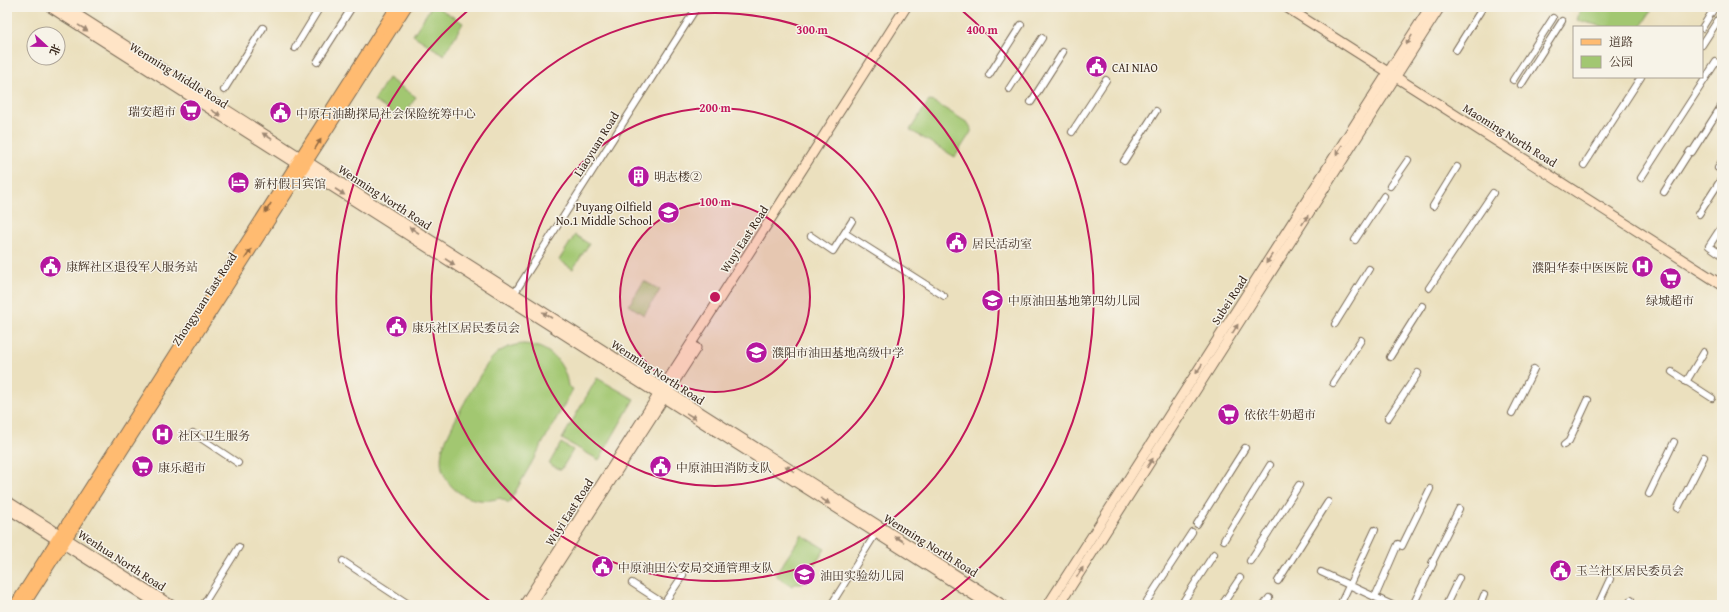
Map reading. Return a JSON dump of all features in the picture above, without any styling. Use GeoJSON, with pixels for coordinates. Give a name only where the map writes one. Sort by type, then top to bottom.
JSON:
{"type":"FeatureCollection","features":[{"type":"Feature","properties":{"kind":"main road","name":"Zhongyuan East Road"},"geometry":{"type":"LineString","coordinates":[[302,162],[396,7]]}},
{"type":"Feature","properties":{"kind":"main road","name":"Zhongyuan East Road"},"geometry":{"type":"LineString","coordinates":[[15,605],[61,539],[302,162],[406,7]]}},
{"type":"Feature","properties":{"kind":"main road","name":"Zhongyuan East Road"},"geometry":{"type":"LineString","coordinates":[[24,605],[61,539]]}},
{"type":"Feature","properties":{"kind":"street","name":"Wenming Middle Road"},"geometry":{"type":"LineString","coordinates":[[50,7],[302,162]]}},
{"type":"Feature","properties":{"kind":"street","name":"Wenming Middle Road"},"geometry":{"type":"LineString","coordinates":[[65,7],[302,162]]}},
{"type":"Feature","properties":{"kind":"street"},"geometry":{"type":"LineString","coordinates":[[295,48],[320,7]]}},
{"type":"Feature","properties":{"kind":"street"},"geometry":{"type":"LineString","coordinates":[[317,62],[352,7]]}},
{"type":"Feature","properties":{"kind":"street","name":"Liaoyuan Road"},"geometry":{"type":"LineString","coordinates":[[514,294],[696,7]]}},
{"type":"Feature","properties":{"kind":"street","name":"Wuyi East Road"},"geometry":{"type":"LineString","coordinates":[[531,605],[906,7]]}},
{"type":"Feature","properties":{"kind":"street","name":"Wuyi East Road"},"geometry":{"type":"LineString","coordinates":[[524,605],[663,394],[912,7]]}},
{"type":"Feature","properties":{"kind":"street","name":"Maoming North Road"},"geometry":{"type":"LineString","coordinates":[[1286,7],[1722,284]]}},
{"type":"Feature","properties":{"kind":"street","name":"Subei Road"},"geometry":{"type":"LineString","coordinates":[[1059,605],[1392,74],[1430,7]]}},
{"type":"Feature","properties":{"kind":"street","name":"Subei Road"},"geometry":{"type":"LineString","coordinates":[[1048,605],[1392,74],[1440,7]]}},
{"type":"Feature","properties":{"kind":"street"},"geometry":{"type":"LineString","coordinates":[[1456,50],[1483,7]]}},
{"type":"Feature","properties":{"kind":"street"},"geometry":{"type":"LineString","coordinates":[[1703,26],[1715,7]]}},
{"type":"Feature","properties":{"kind":"street"},"geometry":{"type":"LineString","coordinates":[[1703,43],[1722,14]]}},
{"type":"Feature","properties":{"kind":"street"},"geometry":{"type":"LineString","coordinates":[[1513,80],[1553,18]]}},
{"type":"Feature","properties":{"kind":"street"},"geometry":{"type":"LineString","coordinates":[[1521,85],[1562,21]]}},
{"type":"Feature","properties":{"kind":"street"},"geometry":{"type":"LineString","coordinates":[[989,76],[1021,25]]}},
{"type":"Feature","properties":{"kind":"street"},"geometry":{"type":"LineString","coordinates":[[224,90],[263,28]]}},
{"type":"Feature","properties":{"kind":"street"},"geometry":{"type":"LineString","coordinates":[[1009,89],[1042,38]]}},
{"type":"Feature","properties":{"kind":"street"},"geometry":{"type":"LineString","coordinates":[[1030,102],[1063,52]]}},
{"type":"Feature","properties":{"kind":"street"},"geometry":{"type":"LineString","coordinates":[[1641,178],[1716,62]]}},
{"type":"Feature","properties":{"kind":"street"},"geometry":{"type":"LineString","coordinates":[[1584,165],[1640,78]]}},
{"type":"Feature","properties":{"kind":"street"},"geometry":{"type":"LineString","coordinates":[[1072,132],[1106,80]]}},
{"type":"Feature","properties":{"kind":"street"},"geometry":{"type":"LineString","coordinates":[[1664,192],[1722,104]]}},
{"type":"Feature","properties":{"kind":"street"},"geometry":{"type":"LineString","coordinates":[[1124,161],[1156,111]]}},
{"type":"Feature","properties":{"kind":"street"},"geometry":{"type":"LineString","coordinates":[[1390,186],[1408,160]]}},
{"type":"Feature","properties":{"kind":"street"},"geometry":{"type":"LineString","coordinates":[[1718,168],[1722,161]]}},
{"type":"Feature","properties":{"kind":"street","name":"Wenming North Road"},"geometry":{"type":"LineString","coordinates":[[302,162],[514,294],[663,394],[1003,605]]}},
{"type":"Feature","properties":{"kind":"street","name":"Wenming North Road"},"geometry":{"type":"LineString","coordinates":[[302,162],[989,605]]}},
{"type":"Feature","properties":{"kind":"street"},"geometry":{"type":"LineString","coordinates":[[1433,206],[1457,167]]}},
{"type":"Feature","properties":{"kind":"street"},"geometry":{"type":"LineString","coordinates":[[1699,214],[1722,178]]}},
{"type":"Feature","properties":{"kind":"street"},"geometry":{"type":"LineString","coordinates":[[1429,288],[1493,193]]}},
{"type":"Feature","properties":{"kind":"street"},"geometry":{"type":"LineString","coordinates":[[1355,240],[1384,196]]}},
{"type":"Feature","properties":{"kind":"street"},"geometry":{"type":"LineString","coordinates":[[811,236],[833,251],[852,221]]}},
{"type":"Feature","properties":{"kind":"street"},"geometry":{"type":"LineString","coordinates":[[1722,226],[1709,246],[1722,255]]}},
{"type":"Feature","properties":{"kind":"street"},"geometry":{"type":"LineString","coordinates":[[845,233],[944,296]]}},
{"type":"Feature","properties":{"kind":"street"},"geometry":{"type":"LineString","coordinates":[[1335,324],[1369,269]]}},
{"type":"Feature","properties":{"kind":"street"},"geometry":{"type":"LineString","coordinates":[[1390,357],[1422,306]]}},
{"type":"Feature","properties":{"kind":"street"},"geometry":{"type":"LineString","coordinates":[[1333,382],[1361,340]]}},
{"type":"Feature","properties":{"kind":"street"},"geometry":{"type":"LineString","coordinates":[[1686,382],[1704,352]]}},
{"type":"Feature","properties":{"kind":"street"},"geometry":{"type":"LineString","coordinates":[[1512,413],[1534,369]]}},
{"type":"Feature","properties":{"kind":"street"},"geometry":{"type":"LineString","coordinates":[[1672,372],[1712,398]]}},
{"type":"Feature","properties":{"kind":"street"},"geometry":{"type":"LineString","coordinates":[[1388,418],[1418,373]]}},
{"type":"Feature","properties":{"kind":"street"},"geometry":{"type":"LineString","coordinates":[[1564,445],[1569,441],[1588,400]]}},
{"type":"Feature","properties":{"kind":"street"},"geometry":{"type":"LineString","coordinates":[[192,432],[238,463]]}},
{"type":"Feature","properties":{"kind":"street"},"geometry":{"type":"LineString","coordinates":[[1649,494],[1674,442]]}},
{"type":"Feature","properties":{"kind":"street"},"geometry":{"type":"LineString","coordinates":[[1197,524],[1245,448]]}},
{"type":"Feature","properties":{"kind":"street"},"geometry":{"type":"LineString","coordinates":[[1678,508],[1704,457]]}},
{"type":"Feature","properties":{"kind":"street"},"geometry":{"type":"LineString","coordinates":[[1224,540],[1270,465]]}},
{"type":"Feature","properties":{"kind":"street"},"geometry":{"type":"LineString","coordinates":[[1250,561],[1299,485]]}},
{"type":"Feature","properties":{"kind":"street"},"geometry":{"type":"LineString","coordinates":[[1375,597],[1430,488]]}},
{"type":"Feature","properties":{"kind":"street"},"geometry":{"type":"LineString","coordinates":[[7,501],[61,539]]}},
{"type":"Feature","properties":{"kind":"street"},"geometry":{"type":"LineString","coordinates":[[1278,581],[1328,502]]}},
{"type":"Feature","properties":{"kind":"street"},"geometry":{"type":"LineString","coordinates":[[7,508],[61,539]]}},
{"type":"Feature","properties":{"kind":"street"},"geometry":{"type":"LineString","coordinates":[[1414,605],[1432,563],[1459,509]]}},
{"type":"Feature","properties":{"kind":"street"},"geometry":{"type":"LineString","coordinates":[[1340,605],[1375,530]]}},
{"type":"Feature","properties":{"kind":"street"},"geometry":{"type":"LineString","coordinates":[[1147,601],[1192,532]]}},
{"type":"Feature","properties":{"kind":"street"},"geometry":{"type":"LineString","coordinates":[[831,605],[876,533]]}},
{"type":"Feature","properties":{"kind":"street","name":"Wenhua North Road"},"geometry":{"type":"LineString","coordinates":[[61,539],[159,605]]}},
{"type":"Feature","properties":{"kind":"street","name":"Wenhua North Road"},"geometry":{"type":"LineString","coordinates":[[61,539],[170,605]]}},
{"type":"Feature","properties":{"kind":"street"},"geometry":{"type":"LineString","coordinates":[[203,605],[239,547]]}},
{"type":"Feature","properties":{"kind":"street"},"geometry":{"type":"LineString","coordinates":[[1181,605],[1214,554]]}},
{"type":"Feature","properties":{"kind":"street"},"geometry":{"type":"LineString","coordinates":[[343,561],[410,605]]}},
{"type":"Feature","properties":{"kind":"street"},"geometry":{"type":"LineString","coordinates":[[1321,572],[1392,605]]}},
{"type":"Feature","properties":{"kind":"street"},"geometry":{"type":"LineString","coordinates":[[632,583],[664,604],[683,575]]}},
{"type":"Feature","properties":{"kind":"street"},"geometry":{"type":"LineString","coordinates":[[1222,605],[1240,578]]}},
{"type":"Feature","properties":{"kind":"street"},"geometry":{"type":"LineString","coordinates":[[1446,605],[1459,578]]}},
{"type":"Feature","properties":{"kind":"street"},"geometry":{"type":"LineString","coordinates":[[1598,605],[1610,579]]}},
{"type":"Feature","properties":{"kind":"street"},"geometry":{"type":"LineString","coordinates":[[1480,605],[1484,596]]}},
{"type":"Feature","properties":{"kind":"street"},"geometry":{"type":"LineString","coordinates":[[1264,605],[1269,598]]}},
{"type":"Feature","properties":{"kind":"green space"},"geometry":{"type":"Polygon","coordinates":[[[431,7],[437,7],[463,23],[444,55],[413,35],[431,7]]]}},
{"type":"Feature","properties":{"kind":"green space"},"geometry":{"type":"Polygon","coordinates":[[[1581,7],[1653,7],[1642,26],[1601,26],[1577,20],[1581,7]]]}},
{"type":"Feature","properties":{"kind":"green space"},"geometry":{"type":"Polygon","coordinates":[[[388,78],[416,97],[402,119],[374,101],[388,78]]]}},
{"type":"Feature","properties":{"kind":"green space"},"geometry":{"type":"Polygon","coordinates":[[[930,101],[968,123],[971,128],[971,132],[955,157],[910,130],[930,101]]]}},
{"type":"Feature","properties":{"kind":"green space"},"geometry":{"type":"Polygon","coordinates":[[[575,235],[589,244],[573,269],[559,260],[575,235]]]}},
{"type":"Feature","properties":{"kind":"green space"},"geometry":{"type":"Polygon","coordinates":[[[644,281],[660,290],[644,315],[629,305],[644,281]]]}},
{"type":"Feature","properties":{"kind":"green space"},"geometry":{"type":"Polygon","coordinates":[[[523,344],[540,347],[553,356],[563,369],[568,386],[573,389],[509,503],[500,498],[477,500],[457,491],[449,483],[444,474],[441,463],[444,444],[464,402],[488,363],[496,354],[510,346],[523,344]]]}},
{"type":"Feature","properties":{"kind":"green space"},"geometry":{"type":"Polygon","coordinates":[[[597,378],[634,399],[599,460],[562,439],[597,378]]]}},
{"type":"Feature","properties":{"kind":"green space"},"geometry":{"type":"Polygon","coordinates":[[[561,443],[573,450],[561,470],[549,464],[561,443]]]}},
{"type":"Feature","properties":{"kind":"green space"},"geometry":{"type":"Polygon","coordinates":[[[802,535],[825,549],[802,584],[795,584],[792,586],[779,578],[776,574],[802,535]]]}},
{"type":"Feature","properties":{"kind":"place","name":"CAI NIAO"},"geometry":{"type":"Point","coordinates":[1096,67]}},
{"type":"Feature","properties":{"kind":"place","name":"瑞安超市"},"geometry":{"type":"Point","coordinates":[191,111]}},
{"type":"Feature","properties":{"kind":"place","name":"中原石油勘探局社会保险统筹中心"},"geometry":{"type":"Point","coordinates":[281,113]}},
{"type":"Feature","properties":{"kind":"place","name":"明志楼②"},"geometry":{"type":"Point","coordinates":[638,176]}},
{"type":"Feature","properties":{"kind":"place","name":"新村假日宾馆"},"geometry":{"type":"Point","coordinates":[239,183]}},
{"type":"Feature","properties":{"kind":"place","name":"Puyang Oilfield No.1 Middle School"},"geometry":{"type":"Point","coordinates":[668,213]}},
{"type":"Feature","properties":{"kind":"place","name":"居民活动室"},"geometry":{"type":"Point","coordinates":[956,243]}},
{"type":"Feature","properties":{"kind":"place","name":"康辉社区退役军人服务站"},"geometry":{"type":"Point","coordinates":[50,266]}},
{"type":"Feature","properties":{"kind":"place","name":"濮阳华泰中医医院"},"geometry":{"type":"Point","coordinates":[1643,267]}},
{"type":"Feature","properties":{"kind":"place","name":"绿城超市"},"geometry":{"type":"Point","coordinates":[1670,279]}},
{"type":"Feature","properties":{"kind":"place","name":"中原油田基地第四幼儿园"},"geometry":{"type":"Point","coordinates":[993,300]}},
{"type":"Feature","properties":{"kind":"place","name":"康乐社区居民委员会"},"geometry":{"type":"Point","coordinates":[396,327]}},
{"type":"Feature","properties":{"kind":"place","name":"濮阳市油田基地高级中学"},"geometry":{"type":"Point","coordinates":[757,352]}},
{"type":"Feature","properties":{"kind":"place","name":"依依牛奶超市"},"geometry":{"type":"Point","coordinates":[1229,414]}},
{"type":"Feature","properties":{"kind":"place","name":"社区卫生服务"},"geometry":{"type":"Point","coordinates":[162,435]}},
{"type":"Feature","properties":{"kind":"place","name":"康乐超市"},"geometry":{"type":"Point","coordinates":[143,467]}},
{"type":"Feature","properties":{"kind":"place","name":"中原油田消防支队"},"geometry":{"type":"Point","coordinates":[661,467]}},
{"type":"Feature","properties":{"kind":"place","name":"中原油田公安局交通管理支队"},"geometry":{"type":"Point","coordinates":[603,567]}},
{"type":"Feature","properties":{"kind":"place","name":"玉兰社区居民委员会"},"geometry":{"type":"Point","coordinates":[1560,570]}},
{"type":"Feature","properties":{"kind":"place","name":"油田实验幼儿园"},"geometry":{"type":"Point","coordinates":[804,575]}}]}
